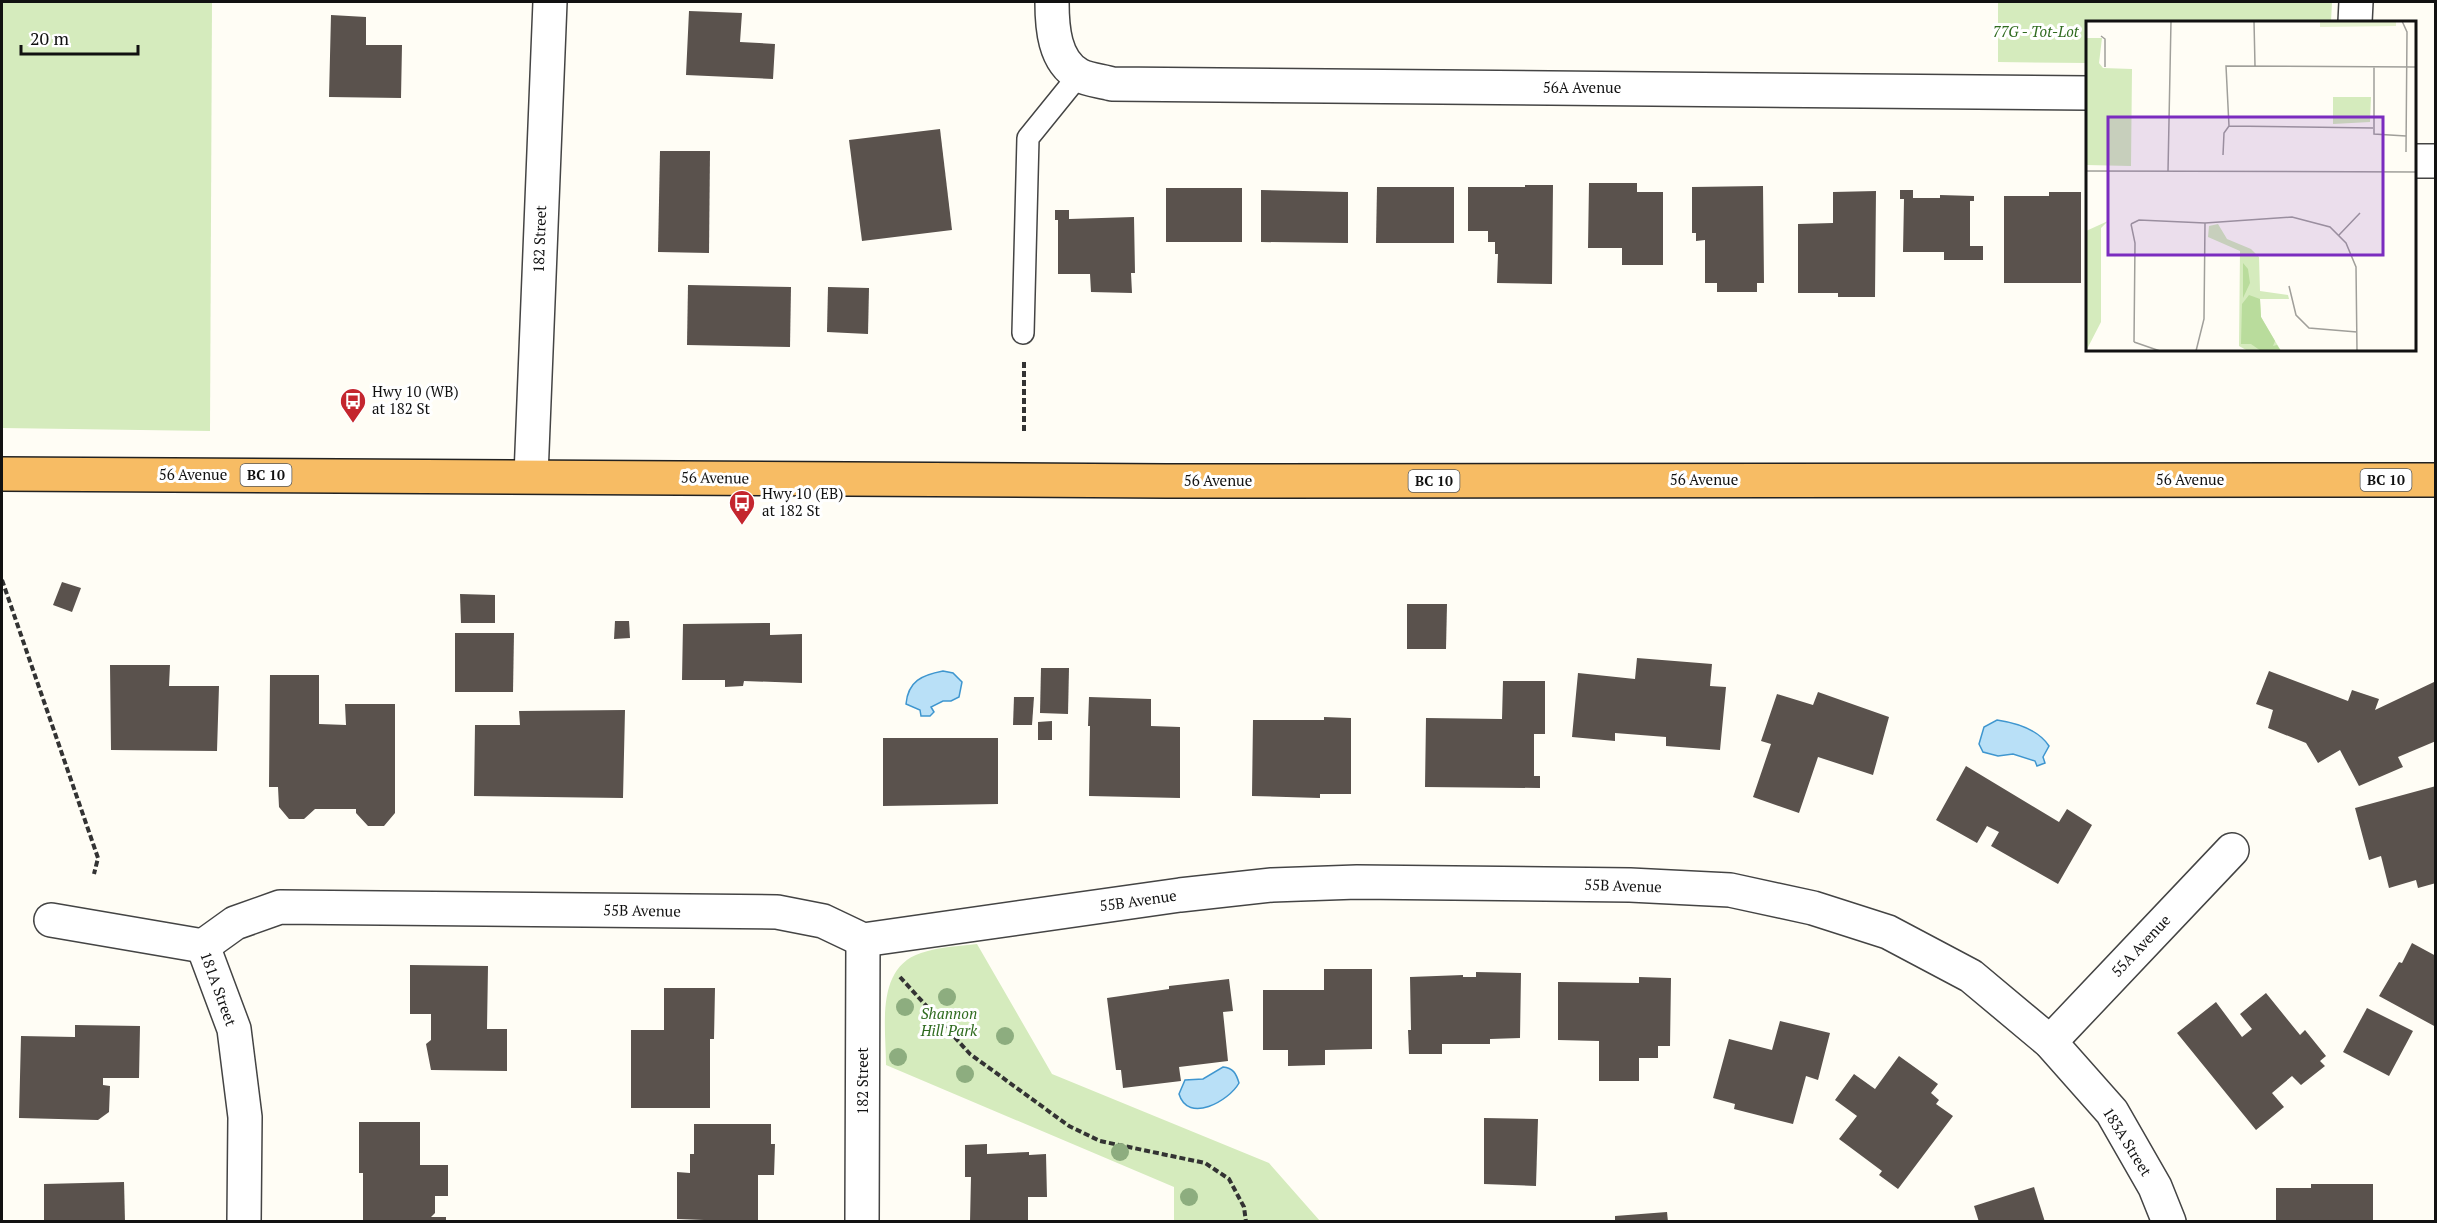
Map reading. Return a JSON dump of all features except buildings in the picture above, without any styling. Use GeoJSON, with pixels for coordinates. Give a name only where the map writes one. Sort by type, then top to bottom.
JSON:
{"type":"FeatureCollection","features":[{"type":"Feature","properties":{"kind":"highway","name":"56 Avenue"},"geometry":{"type":"LineString","coordinates":[[2,474],[1155,481],[2436,480]]}},
{"type":"Feature","properties":{"kind":"street","name":"182 Street"},"geometry":{"type":"LineString","coordinates":[[531,476],[550,2]]}},
{"type":"Feature","properties":{"kind":"street"},"geometry":{"type":"LineString","coordinates":[[1052,2],[1052,28],[1063,60],[1079,75]]}},
{"type":"Feature","properties":{"kind":"street"},"geometry":{"type":"LineString","coordinates":[[2355,21],[2356,2]]}},
{"type":"Feature","properties":{"kind":"street","name":"56A Avenue"},"geometry":{"type":"LineString","coordinates":[[1079,75],[1112,84],[2086,93]]}},
{"type":"Feature","properties":{"kind":"street"},"geometry":{"type":"LineString","coordinates":[[2416,161],[2436,161]]}},
{"type":"Feature","properties":{"kind":"street","name":"55A Avenue"},"geometry":{"type":"LineString","coordinates":[[2050,1042],[2232,850]]}},
{"type":"Feature","properties":{"kind":"street","name":"55B Avenue"},"geometry":{"type":"LineString","coordinates":[[203,946],[235,923],[280,907],[777,912],[823,921],[863,940],[1180,895],[1272,885],[1392,882],[1630,885],[1730,890],[1813,908],[1888,932],[1971,976],[2050,1042]]}},
{"type":"Feature","properties":{"kind":"street","name":"181A Street"},"geometry":{"type":"LineString","coordinates":[[51,920],[203,946],[234,1029],[245,1117],[244,1221]]}},
{"type":"Feature","properties":{"kind":"street","name":"182 Street"},"geometry":{"type":"LineString","coordinates":[[862,1221],[863,940]]}},
{"type":"Feature","properties":{"kind":"street","name":"183A Street"},"geometry":{"type":"LineString","coordinates":[[2050,1042],[2112,1112],[2155,1187],[2169,1221]]}},
{"type":"Feature","properties":{"kind":"lane"},"geometry":{"type":"LineString","coordinates":[[1023,333],[1028,138],[1079,75]]}},
{"type":"Feature","properties":{"kind":"path"},"geometry":{"type":"LineString","coordinates":[[1023,333],[1024,431]]}},
{"type":"Feature","properties":{"kind":"path"},"geometry":{"type":"LineString","coordinates":[[2,580],[98,858],[94,874]]}},
{"type":"Feature","properties":{"kind":"path"},"geometry":{"type":"LineString","coordinates":[[898,975],[970,1054],[1069,1126],[1100,1141],[1205,1163],[1229,1179],[1244,1207],[1246,1221]]}},
{"type":"Feature","properties":{"kind":"green space"},"geometry":{"type":"Polygon","coordinates":[[[2,2],[212,2],[210,431],[2,428],[2,2]]]}},
{"type":"Feature","properties":{"kind":"green space","name":"77G - Tot-Lot"},"geometry":{"type":"Polygon","coordinates":[[[1998,2],[2332,2],[2331,21],[2086,21],[2086,63],[1998,62],[1998,2]]]}},
{"type":"Feature","properties":{"kind":"green space","name":"Shannon Hill Park"},"geometry":{"type":"Polygon","coordinates":[[[977,944],[1052,1074],[1269,1163],[1320,1221],[1174,1221],[1174,1187],[886,1065],[886,1000],[896,971],[906,961],[921,953],[977,944]]]}},
{"type":"Feature","properties":{"kind":"water"},"geometry":{"type":"Polygon","coordinates":[[[943,671],[953,673],[962,682],[959,697],[931,707],[934,712],[930,716],[921,716],[920,710],[906,704],[907,696],[917,680],[943,671]]]}},
{"type":"Feature","properties":{"kind":"water"},"geometry":{"type":"Polygon","coordinates":[[[1997,720],[2019,725],[2039,735],[2049,746],[2043,757],[2045,763],[2037,766],[2035,761],[2013,754],[1998,756],[1983,752],[1979,744],[1984,727],[1997,720]]]}},
{"type":"Feature","properties":{"kind":"water"},"geometry":{"type":"Polygon","coordinates":[[[1223,1067],[1234,1072],[1239,1083],[1227,1097],[1199,1108],[1184,1103],[1179,1094],[1185,1080],[1203,1079],[1223,1067]]]}},
{"type":"Feature","properties":{"kind":"place","name":"Hwy 10 (WB) at 182 St"},"geometry":{"type":"Point","coordinates":[353,424]}},
{"type":"Feature","properties":{"kind":"place","name":"Hwy 10 (EB) at 182 St"},"geometry":{"type":"Point","coordinates":[742,526]}}]}
